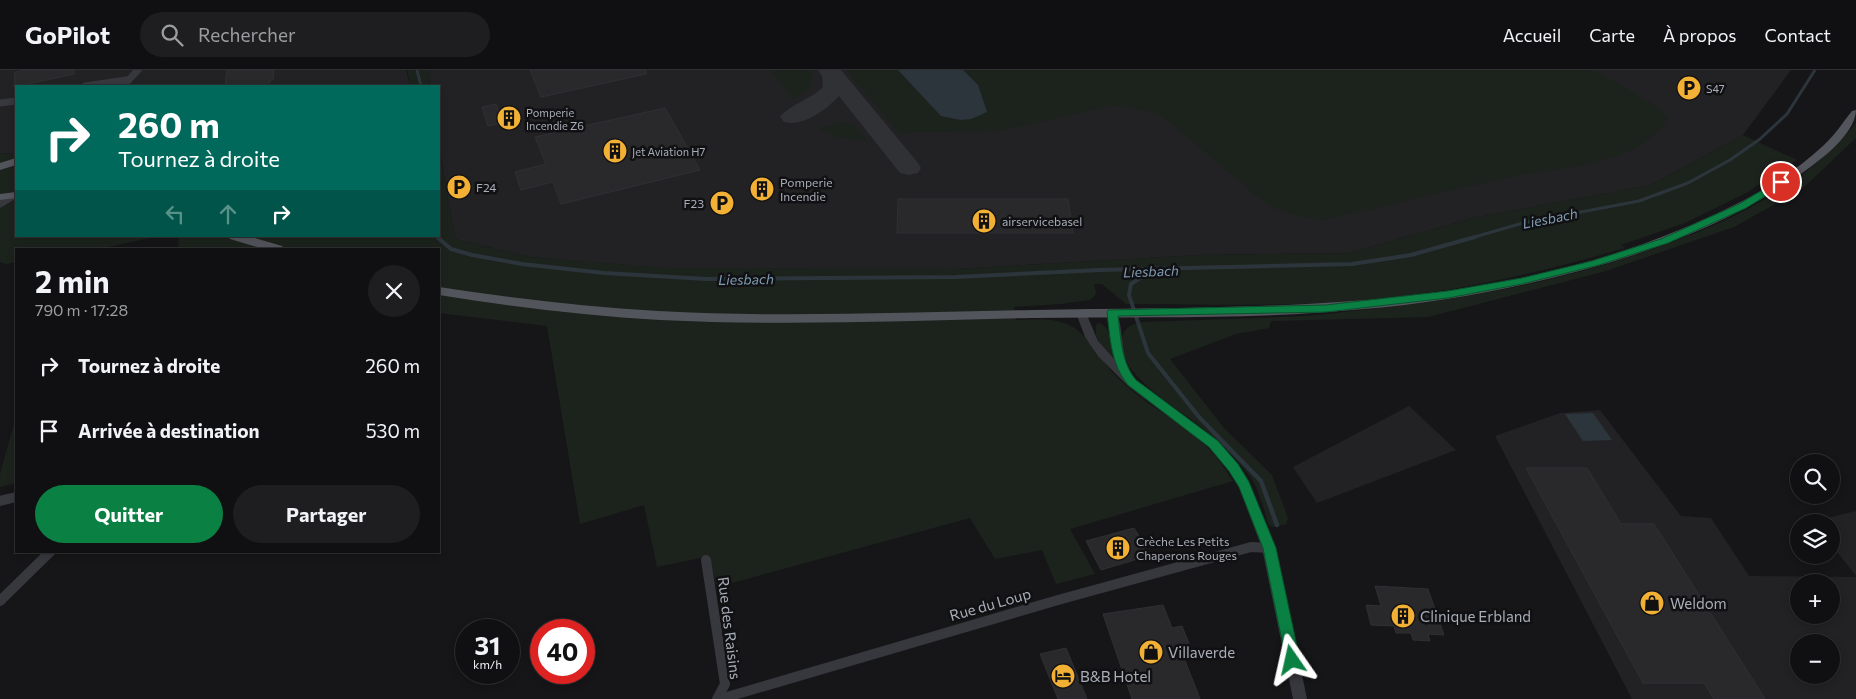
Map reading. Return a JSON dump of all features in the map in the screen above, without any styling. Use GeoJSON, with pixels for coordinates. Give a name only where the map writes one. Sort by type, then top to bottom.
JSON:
{"type":"FeatureCollection","features":[{"type":"Feature","properties":{"kind":"main road"},"geometry":{"type":"LineString","coordinates":[[440,291],[477,298],[602,314],[678,318],[1326,308],[1400,301],[1522,281],[1595,263],[1665,241],[1743,206],[1794,174],[1830,145],[1856,113]]}},
{"type":"Feature","properties":{"kind":"main road"},"geometry":{"type":"LineString","coordinates":[[1,166],[15,161]]}},
{"type":"Feature","properties":{"kind":"main road"},"geometry":{"type":"LineString","coordinates":[[0,197],[15,195]]}},
{"type":"Feature","properties":{"kind":"main road"},"geometry":{"type":"LineString","coordinates":[[237,237],[275,248]]}},
{"type":"Feature","properties":{"kind":"street"},"geometry":{"type":"LineString","coordinates":[[124,85],[138,70]]}},
{"type":"Feature","properties":{"kind":"street"},"geometry":{"type":"LineString","coordinates":[[93,85],[127,80]]}},
{"type":"Feature","properties":{"kind":"street"},"geometry":{"type":"LineString","coordinates":[[0,102],[15,101]]}},
{"type":"Feature","properties":{"kind":"street"},"geometry":{"type":"LineString","coordinates":[[0,204],[15,196]]}},
{"type":"Feature","properties":{"kind":"street"},"geometry":{"type":"LineString","coordinates":[[1118,312],[1118,356],[1124,372]]}},
{"type":"Feature","properties":{"kind":"street"},"geometry":{"type":"LineString","coordinates":[[1081,313],[1092,341],[1105,357],[1124,372],[1132,382],[1213,444],[1234,468],[1252,501],[1269,548],[1300,699]]}},
{"type":"Feature","properties":{"kind":"street"},"geometry":{"type":"LineString","coordinates":[[0,501],[15,497]]}},
{"type":"Feature","properties":{"kind":"street","name":"Rue du Loup"},"geometry":{"type":"LineString","coordinates":[[719,699],[1076,595],[1251,547],[1269,548]]}},
{"type":"Feature","properties":{"kind":"street"},"geometry":{"type":"LineString","coordinates":[[0,601],[49,553]]}},
{"type":"Feature","properties":{"kind":"street","name":"Rue des Raisins"},"geometry":{"type":"LineString","coordinates":[[706,560],[725,684],[719,699]]}},
{"type":"Feature","properties":{"kind":"shaded area"},"geometry":{"type":"Polygon","coordinates":[[[0,70],[406,70],[410,85],[15,85],[15,154],[0,153],[0,70]]]}},
{"type":"Feature","properties":{"kind":"shaded area"},"geometry":{"type":"Polygon","coordinates":[[[407,70],[428,70],[430,85],[410,85],[407,70]]]}},
{"type":"Feature","properties":{"kind":"shaded area"},"geometry":{"type":"Polygon","coordinates":[[[428,70],[1791,70],[1743,135],[1651,185],[1473,218],[1349,253],[1200,255],[955,269],[672,269],[530,257],[455,239],[440,152],[440,85],[430,85],[428,70]]]}},
{"type":"Feature","properties":{"kind":"shaded area"},"geometry":{"type":"Polygon","coordinates":[[[771,70],[811,70],[811,84],[793,100],[771,70]]]}},
{"type":"Feature","properties":{"kind":"shaded area"},"geometry":{"type":"Polygon","coordinates":[[[846,70],[1594,70],[1655,105],[1668,118],[1663,126],[1645,142],[1602,161],[1493,181],[1324,220],[1295,215],[1266,204],[1166,119],[1146,112],[1133,108],[1112,106],[1001,131],[914,132],[901,135],[846,70]]]}},
{"type":"Feature","properties":{"kind":"shaded area"},"geometry":{"type":"Polygon","coordinates":[[[898,70],[963,70],[978,85],[987,112],[971,119],[961,120],[941,116],[898,70]]]}},
{"type":"Feature","properties":{"kind":"shaded area"},"geometry":{"type":"Polygon","coordinates":[[[842,122],[855,125],[868,141],[839,138],[818,128],[842,122]]]}},
{"type":"Feature","properties":{"kind":"shaded area"},"geometry":{"type":"Polygon","coordinates":[[[1856,123],[1856,138],[1802,189],[1734,227],[1606,271],[1428,317],[1271,321],[1269,328],[1236,334],[1170,359],[1224,428],[1272,475],[1288,518],[1286,524],[1273,527],[1269,525],[1255,485],[1244,468],[1200,426],[1164,400],[1139,378],[1124,354],[1122,341],[1124,333],[1130,326],[1141,322],[1311,315],[1406,305],[1511,288],[1580,272],[1613,262],[1706,229],[1761,202],[1812,167],[1856,123]]]}},
{"type":"Feature","properties":{"kind":"shaded area"},"geometry":{"type":"Polygon","coordinates":[[[1743,135],[1797,160],[1746,193],[1685,223],[1621,245],[1625,248],[1537,272],[1448,290],[1388,298],[1323,303],[1126,304],[1102,284],[1094,284],[1096,294],[1090,300],[1014,307],[1016,320],[1063,322],[1076,329],[1088,341],[1109,369],[1125,385],[1205,445],[1233,481],[1070,529],[1095,574],[1056,584],[1042,550],[995,559],[970,518],[717,587],[709,556],[657,567],[644,505],[580,524],[547,326],[440,313],[440,248],[178,248],[179,237],[440,237],[440,153],[455,239],[530,257],[668,268],[955,269],[1200,255],[1349,253],[1473,218],[1651,185],[1743,135]]]}},
{"type":"Feature","properties":{"kind":"shaded area"},"geometry":{"type":"Polygon","coordinates":[[[0,153],[15,154],[15,237],[154,237],[104,248],[15,248],[15,262],[6,264],[0,262],[0,153]]]}},
{"type":"Feature","properties":{"kind":"shaded area"},"geometry":{"type":"Polygon","coordinates":[[[1099,323],[1107,329],[1109,334],[1116,360],[1114,361],[1098,340],[1096,325],[1099,323]]]}},
{"type":"Feature","properties":{"kind":"shaded area"},"geometry":{"type":"Polygon","coordinates":[[[1409,406],[1456,450],[1317,503],[1293,467],[1409,406]]]}},
{"type":"Feature","properties":{"kind":"shaded area"},"geometry":{"type":"Polygon","coordinates":[[[1600,410],[1681,516],[1711,518],[1749,576],[1790,576],[1790,624],[1840,624],[1840,577],[1856,577],[1856,699],[1632,699],[1495,436],[1560,413],[1600,410]]]}},
{"type":"Feature","properties":{"kind":"shaded area"},"geometry":{"type":"Polygon","coordinates":[[[1593,413],[1612,440],[1583,441],[1565,414],[1593,413]]]}},
{"type":"Feature","properties":{"kind":"shaded area"},"geometry":{"type":"Polygon","coordinates":[[[15,421],[15,483],[0,487],[0,474],[15,421]]]}},
{"type":"Feature","properties":{"kind":"shaded area"},"geometry":{"type":"Polygon","coordinates":[[[1856,511],[1856,576],[1840,556],[1840,515],[1856,511]]]}},
{"type":"Feature","properties":{"kind":"building"},"geometry":{"type":"Polygon","coordinates":[[[26,70],[74,70],[74,74],[23,85],[15,85],[14,87],[15,72],[26,70]]]}},
{"type":"Feature","properties":{"kind":"building"},"geometry":{"type":"Polygon","coordinates":[[[227,70],[274,70],[273,80],[270,80],[269,85],[225,85],[227,70]]]}},
{"type":"Feature","properties":{"kind":"building"},"geometry":{"type":"Polygon","coordinates":[[[530,70],[646,70],[646,74],[541,97],[530,70]]]}},
{"type":"Feature","properties":{"kind":"building"},"geometry":{"type":"Polygon","coordinates":[[[496,104],[503,123],[488,126],[482,107],[496,104]]]}},
{"type":"Feature","properties":{"kind":"building","name":"Jet Aviation H7"},"geometry":{"type":"Polygon","coordinates":[[[665,108],[700,170],[561,204],[553,182],[521,190],[515,172],[546,164],[535,137],[665,108]]]}},
{"type":"Feature","properties":{"kind":"building","name":"airservicebasel"},"geometry":{"type":"Polygon","coordinates":[[[898,199],[1068,199],[1073,233],[897,233],[898,199]]]}},
{"type":"Feature","properties":{"kind":"building","name":"Weldom"},"geometry":{"type":"Polygon","coordinates":[[[1526,468],[1587,468],[1621,524],[1654,524],[1765,699],[1714,699],[1704,683],[1643,683],[1526,468]]]}},
{"type":"Feature","properties":{"kind":"building","name":"Crèche Les Petits Chaperons Rouges"},"geometry":{"type":"Polygon","coordinates":[[[1134,528],[1151,555],[1101,570],[1086,541],[1134,528]]]}},
{"type":"Feature","properties":{"kind":"building","name":"Clinique Erbland"},"geometry":{"type":"Polygon","coordinates":[[[1375,586],[1428,589],[1444,635],[1428,634],[1430,641],[1413,640],[1411,633],[1396,633],[1394,626],[1371,625],[1366,605],[1381,606],[1375,586]]]}},
{"type":"Feature","properties":{"kind":"building","name":"Villaverde"},"geometry":{"type":"Polygon","coordinates":[[[1163,605],[1172,628],[1182,626],[1192,651],[1182,653],[1200,699],[1132,699],[1103,614],[1163,605]]]}},
{"type":"Feature","properties":{"kind":"building","name":"B&B Hotel"},"geometry":{"type":"Polygon","coordinates":[[[1066,648],[1087,699],[1058,699],[1040,654],[1066,648]]]}},
{"type":"Feature","properties":{"kind":"waterway","name":"Liesbach"},"geometry":{"type":"LineString","coordinates":[[417,70],[421,85]]}},
{"type":"Feature","properties":{"kind":"waterway","name":"Liesbach"},"geometry":{"type":"LineString","coordinates":[[1471,238],[1523,223],[1639,201],[1688,183],[1730,160],[1760,139],[1787,114],[1815,70]]}},
{"type":"Feature","properties":{"kind":"waterway","name":"Liesbach"},"geometry":{"type":"LineString","coordinates":[[438,238],[451,249],[472,255],[522,264],[604,273],[707,279],[956,277],[1100,270],[1352,264],[1411,255],[1475,237]]}},
{"type":"Feature","properties":{"kind":"waterway"},"geometry":{"type":"LineString","coordinates":[[1152,270],[1131,284],[1129,295],[1148,353],[1199,417],[1226,445]]}},
{"type":"Feature","properties":{"kind":"waterway"},"geometry":{"type":"LineString","coordinates":[[1224,443],[1261,481],[1277,525]]}},
{"type":"Feature","properties":{"kind":"taxiway"},"geometry":{"type":"LineString","coordinates":[[829,70],[833,75]]}},
{"type":"Feature","properties":{"kind":"taxiway"},"geometry":{"type":"LineString","coordinates":[[792,117],[816,105],[826,97],[834,87],[833,75]]}},
{"type":"Feature","properties":{"kind":"taxiway"},"geometry":{"type":"LineString","coordinates":[[833,75],[909,168]]}},
{"type":"Feature","properties":{"kind":"place","name":"S47"},"geometry":{"type":"Point","coordinates":[1689,88]}},
{"type":"Feature","properties":{"kind":"place","name":"Pomperie Incendie Z6"},"geometry":{"type":"Point","coordinates":[509,118]}},
{"type":"Feature","properties":{"kind":"place","name":"Jet Aviation H7"},"geometry":{"type":"Point","coordinates":[615,151]}},
{"type":"Feature","properties":{"kind":"place","name":"F24"},"geometry":{"type":"Point","coordinates":[459,187]}},
{"type":"Feature","properties":{"kind":"place","name":"Pomperie Incendie"},"geometry":{"type":"Point","coordinates":[762,189]}},
{"type":"Feature","properties":{"kind":"place","name":"F23"},"geometry":{"type":"Point","coordinates":[722,203]}},
{"type":"Feature","properties":{"kind":"place","name":"airservicebasel"},"geometry":{"type":"Point","coordinates":[984,221]}},
{"type":"Feature","properties":{"kind":"place","name":"Crèche Les Petits Chaperons Rouges"},"geometry":{"type":"Point","coordinates":[1118,548]}},
{"type":"Feature","properties":{"kind":"place","name":"Weldom"},"geometry":{"type":"Point","coordinates":[1652,603]}},
{"type":"Feature","properties":{"kind":"place","name":"Clinique Erbland"},"geometry":{"type":"Point","coordinates":[1403,616]}},
{"type":"Feature","properties":{"kind":"place","name":"Villaverde"},"geometry":{"type":"Point","coordinates":[1151,652]}},
{"type":"Feature","properties":{"kind":"place","name":"B&B Hotel"},"geometry":{"type":"Point","coordinates":[1063,676]}},
{"type":"Feature","properties":{"kind":"route"},"geometry":{"type":"LineString","coordinates":[[1292,660],[1269,548],[1245,486],[1234,468],[1213,444],[1132,382],[1124,372],[1118,356],[1112,312],[1326,308],[1409,300],[1522,281],[1595,263],[1665,241],[1743,206],[1781,182]]}}]}
